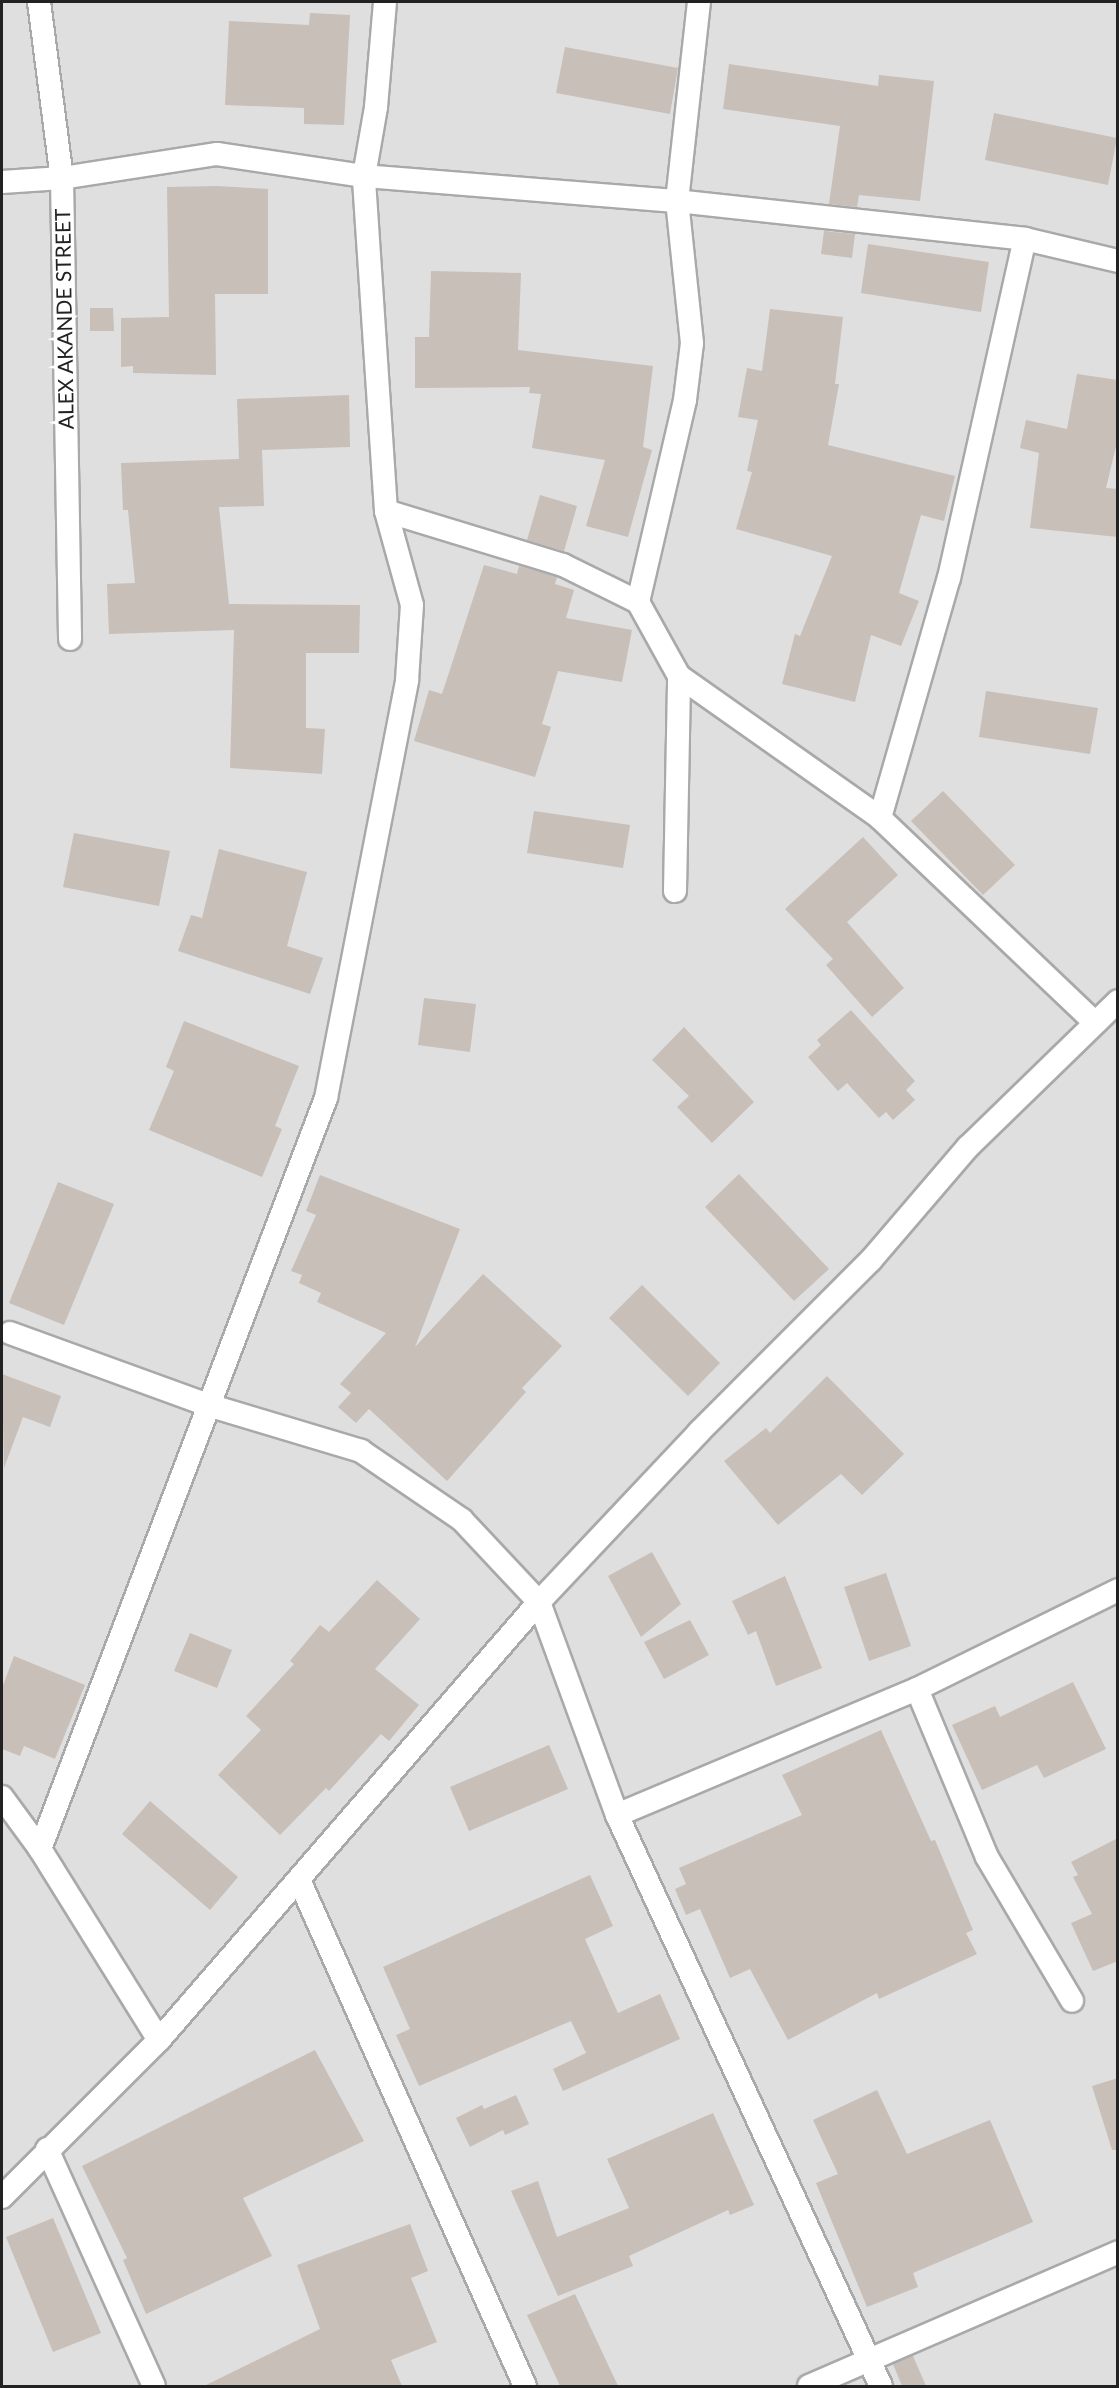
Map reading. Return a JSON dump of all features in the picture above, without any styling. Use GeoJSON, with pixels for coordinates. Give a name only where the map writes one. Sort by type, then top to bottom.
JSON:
{"type":"FeatureCollection","features":[{"type":"Feature","properties":{"kind":"street","name":"ALEX AKANDE STREET"},"geometry":{"type":"LineString","coordinates":[[39,2],[62,178],[70,639]]}},
{"type":"Feature","properties":{"kind":"street"},"geometry":{"type":"LineString","coordinates":[[40,1849],[326,1098],[407,680],[412,604],[386,512],[364,176],[376,107],[386,2]]}},
{"type":"Feature","properties":{"kind":"street"},"geometry":{"type":"LineString","coordinates":[[638,602],[685,400],[692,343],[677,201],[699,2]]}},
{"type":"Feature","properties":{"kind":"street"},"geometry":{"type":"LineString","coordinates":[[2,182],[62,178],[217,154],[364,176],[677,201],[1025,239],[1118,261]]}},
{"type":"Feature","properties":{"kind":"street"},"geometry":{"type":"LineString","coordinates":[[880,818],[949,578],[1025,239]]}},
{"type":"Feature","properties":{"kind":"street"},"geometry":{"type":"LineString","coordinates":[[386,512],[563,565],[638,602],[679,676],[880,818],[1095,1023]]}},
{"type":"Feature","properties":{"kind":"street"},"geometry":{"type":"LineString","coordinates":[[675,891],[679,676]]}},
{"type":"Feature","properties":{"kind":"street"},"geometry":{"type":"LineString","coordinates":[[2,2197],[159,2040],[300,1882],[539,1602],[699,1432],[870,1260],[968,1148],[1118,1001]]}},
{"type":"Feature","properties":{"kind":"street"},"geometry":{"type":"LineString","coordinates":[[10,1333],[208,1405],[361,1451],[462,1520],[539,1602],[617,1815],[872,2361],[881,2386]]}},
{"type":"Feature","properties":{"kind":"street"},"geometry":{"type":"LineString","coordinates":[[617,1815],[917,1689],[1118,1590]]}},
{"type":"Feature","properties":{"kind":"street"},"geometry":{"type":"LineString","coordinates":[[917,1689],[987,1857],[1072,2001]]}},
{"type":"Feature","properties":{"kind":"street"},"geometry":{"type":"LineString","coordinates":[[2,1797],[40,1849],[159,2040]]}},
{"type":"Feature","properties":{"kind":"street"},"geometry":{"type":"LineString","coordinates":[[300,1882],[525,2386]]}},
{"type":"Feature","properties":{"kind":"street"},"geometry":{"type":"LineString","coordinates":[[47,2150],[154,2386]]}},
{"type":"Feature","properties":{"kind":"street"},"geometry":{"type":"LineString","coordinates":[[809,2386],[872,2361],[1118,2252]]}},
{"type":"Feature","properties":{"kind":"shaded area"},"geometry":{"type":"Polygon","coordinates":[[[2,2],[1117,2],[1117,2386],[2,2386],[2,2]]]}},
{"type":"Feature","properties":{"kind":"building"},"geometry":{"type":"Polygon","coordinates":[[[310,13],[350,15],[344,125],[304,124],[304,108],[225,105],[229,21],[309,25],[310,13]]]}},
{"type":"Feature","properties":{"kind":"building"},"geometry":{"type":"Polygon","coordinates":[[[565,47],[678,68],[670,114],[556,93],[565,47]]]}},
{"type":"Feature","properties":{"kind":"building"},"geometry":{"type":"Polygon","coordinates":[[[729,64],[878,86],[879,75],[934,81],[920,201],[859,195],[857,207],[829,204],[840,126],[723,109],[729,64]]]}},
{"type":"Feature","properties":{"kind":"building"},"geometry":{"type":"Polygon","coordinates":[[[994,113],[1117,138],[1108,185],[985,160],[994,113]]]}},
{"type":"Feature","properties":{"kind":"building"},"geometry":{"type":"Polygon","coordinates":[[[217,186],[268,189],[268,294],[215,294],[216,375],[133,373],[133,366],[121,367],[121,318],[169,317],[167,187],[217,186]]]}},
{"type":"Feature","properties":{"kind":"building"},"geometry":{"type":"Polygon","coordinates":[[[824,231],[855,234],[852,258],[821,254],[824,231]]]}},
{"type":"Feature","properties":{"kind":"building"},"geometry":{"type":"Polygon","coordinates":[[[868,244],[989,262],[981,312],[861,293],[868,244]]]}},
{"type":"Feature","properties":{"kind":"building"},"geometry":{"type":"Polygon","coordinates":[[[431,271],[521,273],[518,350],[653,366],[643,447],[652,450],[628,537],[586,526],[605,460],[532,448],[541,394],[529,393],[530,387],[415,388],[415,337],[429,337],[431,271]]]}},
{"type":"Feature","properties":{"kind":"building"},"geometry":{"type":"Polygon","coordinates":[[[90,308],[113,308],[114,331],[90,331],[90,308]]]}},
{"type":"Feature","properties":{"kind":"building"},"geometry":{"type":"Polygon","coordinates":[[[770,309],[843,317],[835,384],[839,384],[828,445],[955,476],[944,521],[921,515],[899,593],[919,601],[901,646],[871,635],[855,702],[782,684],[795,634],[800,636],[832,556],[736,529],[752,472],[747,471],[758,420],[738,417],[747,368],[762,371],[770,309]]]}},
{"type":"Feature","properties":{"kind":"building"},"geometry":{"type":"Polygon","coordinates":[[[1077,374],[1118,380],[1118,438],[1106,488],[1118,489],[1118,537],[1030,528],[1039,453],[1020,448],[1026,420],[1067,429],[1077,374]]]}},
{"type":"Feature","properties":{"kind":"building"},"geometry":{"type":"Polygon","coordinates":[[[349,395],[350,447],[262,450],[264,506],[219,507],[229,604],[360,605],[359,653],[306,653],[306,728],[325,729],[322,774],[230,768],[234,630],[109,634],[107,584],[135,583],[128,510],[123,510],[121,463],[239,459],[237,399],[349,395]]]}},
{"type":"Feature","properties":{"kind":"building"},"geometry":{"type":"Polygon","coordinates":[[[540,495],[577,506],[564,551],[527,540],[540,495]]]}},
{"type":"Feature","properties":{"kind":"building"},"geometry":{"type":"Polygon","coordinates":[[[484,565],[517,574],[519,566],[557,577],[555,584],[574,590],[566,618],[632,630],[622,682],[558,671],[542,724],[551,727],[535,777],[414,741],[429,690],[442,694],[484,565]]]}},
{"type":"Feature","properties":{"kind":"building"},"geometry":{"type":"Polygon","coordinates":[[[986,691],[1098,708],[1090,754],[979,737],[986,691]]]}},
{"type":"Feature","properties":{"kind":"building"},"geometry":{"type":"Polygon","coordinates":[[[943,791],[1015,865],[983,895],[911,821],[943,791]]]}},
{"type":"Feature","properties":{"kind":"building"},"geometry":{"type":"Polygon","coordinates":[[[534,811],[630,825],[623,868],[527,853],[534,811]]]}},
{"type":"Feature","properties":{"kind":"building"},"geometry":{"type":"Polygon","coordinates":[[[74,833],[170,851],[159,906],[63,887],[74,833]]]}},
{"type":"Feature","properties":{"kind":"building"},"geometry":{"type":"Polygon","coordinates":[[[863,837],[898,875],[847,922],[904,988],[872,1017],[826,965],[833,959],[785,909],[863,837]]]}},
{"type":"Feature","properties":{"kind":"building"},"geometry":{"type":"Polygon","coordinates":[[[219,849],[307,872],[287,946],[323,958],[310,994],[178,951],[191,915],[202,918],[219,849]]]}},
{"type":"Feature","properties":{"kind":"building"},"geometry":{"type":"Polygon","coordinates":[[[424,998],[476,1004],[470,1052],[418,1045],[424,998]]]}},
{"type":"Feature","properties":{"kind":"building"},"geometry":{"type":"Polygon","coordinates":[[[851,1010],[915,1081],[906,1090],[915,1100],[893,1120],[886,1112],[879,1118],[847,1083],[838,1091],[808,1057],[821,1045],[817,1040],[851,1010]]]}},
{"type":"Feature","properties":{"kind":"building"},"geometry":{"type":"Polygon","coordinates":[[[184,1021],[299,1066],[275,1126],[282,1129],[262,1177],[149,1130],[174,1071],[166,1067],[184,1021]]]}},
{"type":"Feature","properties":{"kind":"building"},"geometry":{"type":"Polygon","coordinates":[[[684,1027],[754,1102],[712,1143],[677,1107],[689,1096],[652,1060],[684,1027]]]}},
{"type":"Feature","properties":{"kind":"building"},"geometry":{"type":"Polygon","coordinates":[[[739,1174],[829,1269],[794,1301],[705,1207],[739,1174]]]}},
{"type":"Feature","properties":{"kind":"building"},"geometry":{"type":"Polygon","coordinates":[[[320,1175],[460,1229],[415,1347],[483,1274],[562,1346],[522,1388],[526,1392],[447,1481],[369,1409],[356,1423],[338,1407],[351,1393],[340,1384],[386,1333],[317,1302],[321,1293],[299,1283],[302,1275],[291,1271],[316,1215],[306,1211],[320,1175]]]}},
{"type":"Feature","properties":{"kind":"building"},"geometry":{"type":"Polygon","coordinates":[[[58,1182],[114,1204],[64,1325],[9,1303],[58,1182]]]}},
{"type":"Feature","properties":{"kind":"building"},"geometry":{"type":"Polygon","coordinates":[[[642,1285],[720,1363],[688,1396],[609,1318],[642,1285]]]}},
{"type":"Feature","properties":{"kind":"building"},"geometry":{"type":"Polygon","coordinates":[[[2,1374],[61,1396],[50,1427],[23,1417],[4,1468],[2,1374]]]}},
{"type":"Feature","properties":{"kind":"building"},"geometry":{"type":"Polygon","coordinates":[[[827,1376],[904,1454],[862,1495],[841,1474],[778,1525],[724,1461],[766,1428],[770,1433],[827,1376]]]}},
{"type":"Feature","properties":{"kind":"building"},"geometry":{"type":"Polygon","coordinates":[[[652,1552],[681,1604],[641,1637],[608,1576],[652,1552]]]}},
{"type":"Feature","properties":{"kind":"building"},"geometry":{"type":"Polygon","coordinates":[[[886,1573],[911,1646],[869,1661],[844,1587],[886,1573]]]}},
{"type":"Feature","properties":{"kind":"building"},"geometry":{"type":"Polygon","coordinates":[[[785,1576],[822,1668],[776,1686],[756,1631],[748,1635],[732,1601],[785,1576]]]}},
{"type":"Feature","properties":{"kind":"building"},"geometry":{"type":"Polygon","coordinates":[[[377,1580],[420,1619],[375,1669],[419,1705],[389,1741],[381,1734],[329,1791],[326,1788],[280,1835],[218,1775],[261,1730],[246,1716],[294,1664],[290,1661],[320,1625],[329,1632],[377,1580]]]}},
{"type":"Feature","properties":{"kind":"building"},"geometry":{"type":"Polygon","coordinates":[[[690,1620],[709,1655],[664,1679],[644,1642],[690,1620]]]}},
{"type":"Feature","properties":{"kind":"building"},"geometry":{"type":"Polygon","coordinates":[[[190,1633],[232,1650],[217,1688],[174,1671],[190,1633]]]}},
{"type":"Feature","properties":{"kind":"building"},"geometry":{"type":"Polygon","coordinates":[[[14,1656],[85,1685],[55,1759],[24,1746],[20,1756],[2,1749],[2,1688],[14,1656]]]}},
{"type":"Feature","properties":{"kind":"building"},"geometry":{"type":"Polygon","coordinates":[[[1073,1682],[1106,1749],[1044,1778],[1037,1765],[982,1790],[952,1725],[995,1706],[1000,1717],[1073,1682]]]}},
{"type":"Feature","properties":{"kind":"building"},"geometry":{"type":"Polygon","coordinates":[[[881,1730],[931,1841],[935,1840],[973,1930],[966,1933],[977,1954],[879,1999],[877,1993],[788,2040],[750,1969],[730,1978],[700,1909],[686,1915],[675,1889],[686,1884],[679,1868],[802,1815],[782,1775],[881,1730]]]}},
{"type":"Feature","properties":{"kind":"building"},"geometry":{"type":"Polygon","coordinates":[[[549,1745],[568,1789],[469,1831],[450,1787],[549,1745]]]}},
{"type":"Feature","properties":{"kind":"building"},"geometry":{"type":"Polygon","coordinates":[[[150,1801],[238,1877],[210,1910],[122,1834],[150,1801]]]}},
{"type":"Feature","properties":{"kind":"building"},"geometry":{"type":"Polygon","coordinates":[[[1118,1838],[1118,1961],[1093,1971],[1071,1923],[1092,1914],[1073,1877],[1078,1875],[1071,1862],[1118,1838]]]}},
{"type":"Feature","properties":{"kind":"building"},"geometry":{"type":"Polygon","coordinates":[[[590,1875],[613,1926],[585,1939],[618,2013],[660,1994],[680,2039],[563,2091],[553,2069],[586,2053],[571,2021],[419,2086],[396,2035],[410,2029],[383,1967],[590,1875]]]}},
{"type":"Feature","properties":{"kind":"building"},"geometry":{"type":"Polygon","coordinates":[[[315,2050],[364,2141],[243,2198],[272,2256],[146,2314],[123,2260],[127,2258],[82,2166],[315,2050]]]}},
{"type":"Feature","properties":{"kind":"building"},"geometry":{"type":"Polygon","coordinates":[[[1118,2078],[1118,2150],[1112,2150],[1092,2086],[1118,2078]]]}},
{"type":"Feature","properties":{"kind":"building"},"geometry":{"type":"Polygon","coordinates":[[[877,2090],[907,2154],[990,2120],[1033,2222],[913,2273],[918,2287],[867,2307],[816,2183],[838,2174],[813,2120],[877,2090]]]}},
{"type":"Feature","properties":{"kind":"building"},"geometry":{"type":"Polygon","coordinates":[[[516,2095],[529,2124],[505,2135],[503,2130],[470,2147],[456,2118],[482,2105],[484,2109],[516,2095]]]}},
{"type":"Feature","properties":{"kind":"building"},"geometry":{"type":"Polygon","coordinates":[[[713,2113],[754,2205],[730,2215],[728,2210],[629,2256],[633,2266],[558,2296],[511,2191],[538,2181],[557,2237],[629,2208],[607,2159],[713,2113]]]}},
{"type":"Feature","properties":{"kind":"building"},"geometry":{"type":"Polygon","coordinates":[[[53,2218],[101,2333],[53,2352],[6,2237],[53,2218]]]}},
{"type":"Feature","properties":{"kind":"building"},"geometry":{"type":"Polygon","coordinates":[[[410,2224],[428,2271],[411,2278],[437,2342],[391,2360],[402,2386],[204,2386],[320,2329],[297,2265],[410,2224]]]}},
{"type":"Feature","properties":{"kind":"building"},"geometry":{"type":"Polygon","coordinates":[[[575,2294],[618,2386],[560,2386],[527,2315],[575,2294]]]}},
{"type":"Feature","properties":{"kind":"building"},"geometry":{"type":"Polygon","coordinates":[[[911,2356],[926,2386],[902,2386],[893,2364],[911,2356]]]}}]}
